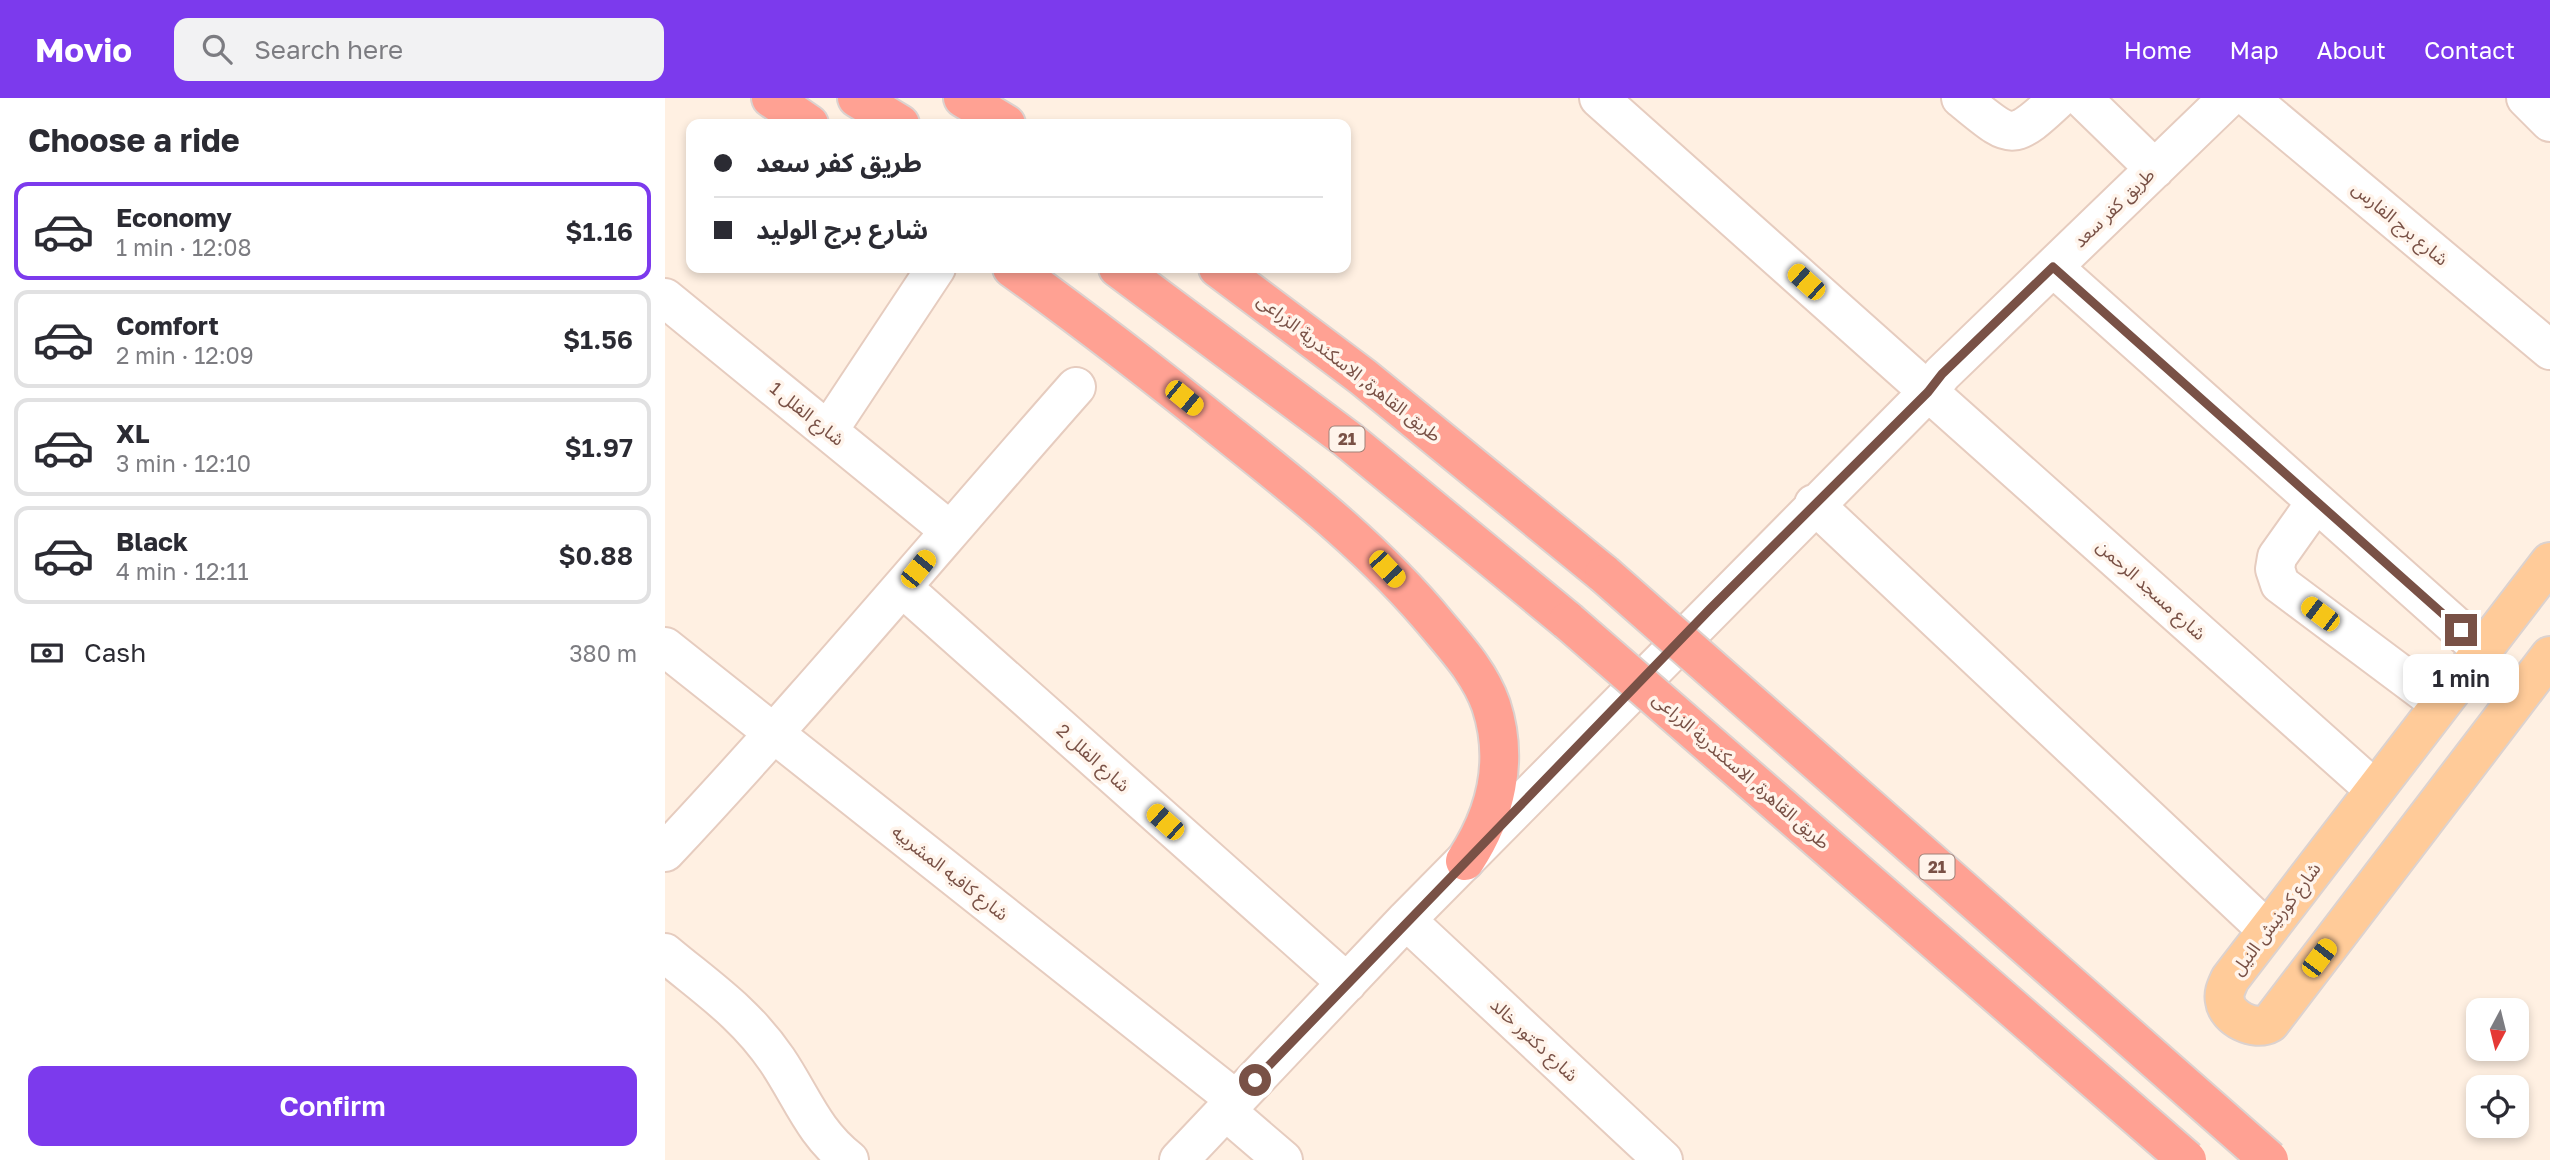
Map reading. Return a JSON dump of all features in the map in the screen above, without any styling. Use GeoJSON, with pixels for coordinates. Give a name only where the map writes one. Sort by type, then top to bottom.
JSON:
{"type":"FeatureCollection","features":[{"type":"Feature","properties":{"kind":"highway"},"geometry":{"type":"LineString","coordinates":[[771,98],[802,119]]}},
{"type":"Feature","properties":{"kind":"highway"},"geometry":{"type":"LineString","coordinates":[[857,98],[892,119]]}},
{"type":"Feature","properties":{"kind":"highway"},"geometry":{"type":"LineString","coordinates":[[963,98],[998,119]]}},
{"type":"Feature","properties":{"kind":"highway"},"geometry":{"type":"LineString","coordinates":[[1019,273],[1104,334],[1325,510],[1387,569],[1466,658],[1490,704],[1500,752],[1497,787],[1488,821],[1465,861]]}},
{"type":"Feature","properties":{"kind":"highway","name":"طريق القاهرة, الاسكندرية الزراعى"},"geometry":{"type":"LineString","coordinates":[[1125,273],[1347,439],[1568,621],[2187,1160]]}},
{"type":"Feature","properties":{"kind":"highway","name":"طريق القاهرة, الاسكندرية الزراعى"},"geometry":{"type":"LineString","coordinates":[[1225,273],[1363,377],[1604,574],[2269,1160]]}},
{"type":"Feature","properties":{"kind":"main road","name":"شارع كورنيش النيل"},"geometry":{"type":"LineString","coordinates":[[2550,562],[2439,703],[2231,979],[2224,998],[2225,1006],[2250,1027],[2258,1028],[2270,1023],[2550,656]]}},
{"type":"Feature","properties":{"kind":"street","name":"شارع مسجد الرحمن"},"geometry":{"type":"LineString","coordinates":[[1599,98],[2374,789]]}},
{"type":"Feature","properties":{"kind":"street"},"geometry":{"type":"LineString","coordinates":[[1961,98],[1994,125],[2016,132],[2027,128],[2059,98]]}},
{"type":"Feature","properties":{"kind":"street"},"geometry":{"type":"LineString","coordinates":[[2082,98],[2155,169]]}},
{"type":"Feature","properties":{"kind":"street","name":"طريق كفر سعد"},"geometry":{"type":"LineString","coordinates":[[1179,1160],[1406,920],[1814,503],[1928,392],[1942,374],[2228,98]]}},
{"type":"Feature","properties":{"kind":"street","name":"شارع برج الفارس"},"geometry":{"type":"LineString","coordinates":[[2249,98],[2550,350]]}},
{"type":"Feature","properties":{"kind":"street"},"geometry":{"type":"LineString","coordinates":[[2526,98],[2550,122]]}},
{"type":"Feature","properties":{"kind":"street"},"geometry":{"type":"LineString","coordinates":[[2053,267],[2481,649]]}},
{"type":"Feature","properties":{"kind":"street"},"geometry":{"type":"LineString","coordinates":[[828,431],[933,273]]}},
{"type":"Feature","properties":{"kind":"street","name":"شارع الفلل 1"},"geometry":{"type":"LineString","coordinates":[[665,298],[950,530]]}},
{"type":"Feature","properties":{"kind":"street"},"geometry":{"type":"LineString","coordinates":[[665,852],[903,588],[950,530],[1076,387]]}},
{"type":"Feature","properties":{"kind":"street"},"geometry":{"type":"LineString","coordinates":[[2316,502],[2277,557],[2275,569],[2280,584],[2439,703]]}},
{"type":"Feature","properties":{"kind":"street"},"geometry":{"type":"LineString","coordinates":[[1814,503],[2267,930]]}},
{"type":"Feature","properties":{"kind":"street","name":"شارع الفلل 2"},"geometry":{"type":"LineString","coordinates":[[903,588],[1347,983]]}},
{"type":"Feature","properties":{"kind":"street","name":"شارع كافيه المشربيه"},"geometry":{"type":"LineString","coordinates":[[665,647],[1231,1105],[1283,1160]]}},
{"type":"Feature","properties":{"kind":"street","name":"شارع دكتور خالد"},"geometry":{"type":"LineString","coordinates":[[1406,920],[1663,1160]]}},
{"type":"Feature","properties":{"kind":"street"},"geometry":{"type":"LineString","coordinates":[[665,953],[741,1014],[778,1061],[827,1142],[849,1160]]}},
{"type":"Feature","properties":{"kind":"route"},"geometry":{"type":"LineString","coordinates":[[1255,1080],[1406,920],[1814,503],[2053,267],[2461,630]]}}]}
